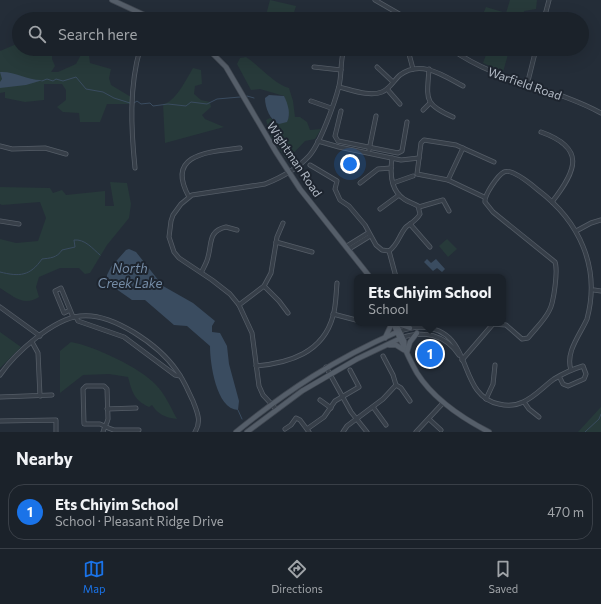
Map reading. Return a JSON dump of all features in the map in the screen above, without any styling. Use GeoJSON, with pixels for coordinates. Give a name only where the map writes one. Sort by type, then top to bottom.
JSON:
{"type":"FeatureCollection","features":[{"type":"Feature","properties":{"kind":"main road"},"geometry":{"type":"LineString","coordinates":[[114,0],[138,12]]}},
{"type":"Feature","properties":{"kind":"main road","name":"Wightman Road"},"geometry":{"type":"LineString","coordinates":[[215,56],[226,66],[300,189],[368,274]]}},
{"type":"Feature","properties":{"kind":"main road"},"geometry":{"type":"LineString","coordinates":[[385,338],[392,326]]}},
{"type":"Feature","properties":{"kind":"main road"},"geometry":{"type":"LineString","coordinates":[[396,326],[418,374],[443,403],[489,432]]}},
{"type":"Feature","properties":{"kind":"main road"},"geometry":{"type":"LineString","coordinates":[[404,326],[410,328]]}},
{"type":"Feature","properties":{"kind":"main road"},"geometry":{"type":"LineString","coordinates":[[236,432],[272,404],[326,367],[399,332]]}},
{"type":"Feature","properties":{"kind":"main road"},"geometry":{"type":"LineString","coordinates":[[406,350],[417,333]]}},
{"type":"Feature","properties":{"kind":"main road"},"geometry":{"type":"LineString","coordinates":[[247,432],[276,409],[330,375],[401,338]]}},
{"type":"Feature","properties":{"kind":"main road"},"geometry":{"type":"LineString","coordinates":[[387,345],[396,345],[406,350]]}},
{"type":"Feature","properties":{"kind":"street"},"geometry":{"type":"LineString","coordinates":[[375,0],[396,12]]}},
{"type":"Feature","properties":{"kind":"street"},"geometry":{"type":"LineString","coordinates":[[546,12],[549,0]]}},
{"type":"Feature","properties":{"kind":"street"},"geometry":{"type":"LineString","coordinates":[[135,168],[132,138],[133,80],[138,56]]}},
{"type":"Feature","properties":{"kind":"street"},"geometry":{"type":"LineString","coordinates":[[276,409],[259,386],[252,333],[239,305],[230,294],[202,272],[179,258],[174,252],[170,237],[171,221],[176,209],[189,197],[197,193],[265,184],[289,172],[309,156],[318,141],[339,87],[343,56]]}},
{"type":"Feature","properties":{"kind":"street"},"geometry":{"type":"LineString","coordinates":[[410,56],[413,69]]}},
{"type":"Feature","properties":{"kind":"street","name":"Warfield Road"},"geometry":{"type":"LineString","coordinates":[[462,56],[477,65],[527,85],[577,101],[601,113]]}},
{"type":"Feature","properties":{"kind":"street"},"geometry":{"type":"LineString","coordinates":[[527,85],[534,56]]}},
{"type":"Feature","properties":{"kind":"street"},"geometry":{"type":"LineString","coordinates":[[314,67],[341,70]]}},
{"type":"Feature","properties":{"kind":"street"},"geometry":{"type":"LineString","coordinates":[[376,67],[393,82]]}},
{"type":"Feature","properties":{"kind":"street"},"geometry":{"type":"LineString","coordinates":[[339,87],[370,93],[381,92],[387,89],[403,73],[413,69],[429,69],[463,86]]}},
{"type":"Feature","properties":{"kind":"street"},"geometry":{"type":"LineString","coordinates":[[429,69],[428,94],[430,103],[436,110],[453,117]]}},
{"type":"Feature","properties":{"kind":"street"},"geometry":{"type":"LineString","coordinates":[[387,89],[400,104]]}},
{"type":"Feature","properties":{"kind":"street"},"geometry":{"type":"LineString","coordinates":[[311,101],[331,108]]}},
{"type":"Feature","properties":{"kind":"street"},"geometry":{"type":"LineString","coordinates":[[423,110],[430,103]]}},
{"type":"Feature","properties":{"kind":"street"},"geometry":{"type":"LineString","coordinates":[[340,111],[336,139],[338,141],[400,153],[407,122]]}},
{"type":"Feature","properties":{"kind":"street"},"geometry":{"type":"LineString","coordinates":[[369,153],[376,116]]}},
{"type":"Feature","properties":{"kind":"street"},"geometry":{"type":"LineString","coordinates":[[541,132],[555,137],[565,144],[572,159],[570,176],[552,202]]}},
{"type":"Feature","properties":{"kind":"street"},"geometry":{"type":"LineString","coordinates":[[484,197],[448,180],[417,174],[421,143],[424,140],[453,144],[494,162]]}},
{"type":"Feature","properties":{"kind":"street"},"geometry":{"type":"LineString","coordinates":[[318,141],[392,158],[404,160],[419,158]]}},
{"type":"Feature","properties":{"kind":"street"},"geometry":{"type":"LineString","coordinates":[[0,146],[12,149],[45,148],[66,154]]}},
{"type":"Feature","properties":{"kind":"street"},"geometry":{"type":"LineString","coordinates":[[189,197],[181,178],[182,169],[187,162],[192,158],[240,148]]}},
{"type":"Feature","properties":{"kind":"street"},"geometry":{"type":"LineString","coordinates":[[448,180],[463,148]]}},
{"type":"Feature","properties":{"kind":"street"},"geometry":{"type":"LineString","coordinates":[[392,158],[392,183],[398,195],[419,207],[443,200],[449,211]]}},
{"type":"Feature","properties":{"kind":"street"},"geometry":{"type":"LineString","coordinates":[[310,165],[337,181],[335,189],[338,196],[365,225],[369,235],[379,249],[389,251]]}},
{"type":"Feature","properties":{"kind":"street"},"geometry":{"type":"LineString","coordinates":[[360,183],[378,169],[391,168]]}},
{"type":"Feature","properties":{"kind":"street"},"geometry":{"type":"LineString","coordinates":[[484,197],[503,172],[513,172],[552,202],[578,230],[586,243],[591,257],[594,290],[587,319],[571,350],[569,361],[571,370]]}},
{"type":"Feature","properties":{"kind":"street"},"geometry":{"type":"LineString","coordinates":[[392,183],[413,176]]}},
{"type":"Feature","properties":{"kind":"street"},"geometry":{"type":"LineString","coordinates":[[380,209],[398,195]]}},
{"type":"Feature","properties":{"kind":"street"},"geometry":{"type":"LineString","coordinates":[[484,197],[488,208],[555,262],[557,269],[550,309],[528,338],[522,339],[506,325]]}},
{"type":"Feature","properties":{"kind":"street"},"geometry":{"type":"LineString","coordinates":[[389,251],[395,246],[404,230],[419,217],[419,207]]}},
{"type":"Feature","properties":{"kind":"street"},"geometry":{"type":"LineString","coordinates":[[578,230],[591,223],[601,220]]}},
{"type":"Feature","properties":{"kind":"street"},"geometry":{"type":"LineString","coordinates":[[0,221],[19,224]]}},
{"type":"Feature","properties":{"kind":"street"},"geometry":{"type":"LineString","coordinates":[[239,305],[264,286],[272,268],[276,242],[283,223]]}},
{"type":"Feature","properties":{"kind":"street"},"geometry":{"type":"LineString","coordinates":[[410,224],[430,247]]}},
{"type":"Feature","properties":{"kind":"street"},"geometry":{"type":"LineString","coordinates":[[202,272],[208,258],[210,241],[213,233],[226,227],[237,230]]}},
{"type":"Feature","properties":{"kind":"street"},"geometry":{"type":"LineString","coordinates":[[348,248],[369,235]]}},
{"type":"Feature","properties":{"kind":"street"},"geometry":{"type":"LineString","coordinates":[[276,242],[312,252]]}},
{"type":"Feature","properties":{"kind":"street"},"geometry":{"type":"LineString","coordinates":[[389,251],[395,274]]}},
{"type":"Feature","properties":{"kind":"street"},"geometry":{"type":"LineString","coordinates":[[256,366],[284,362],[304,354],[324,336],[333,314],[337,283]]}},
{"type":"Feature","properties":{"kind":"street"},"geometry":{"type":"LineString","coordinates":[[264,286],[279,301],[288,313]]}},
{"type":"Feature","properties":{"kind":"street"},"geometry":{"type":"LineString","coordinates":[[70,310],[64,313],[55,291],[61,288],[70,310],[78,321],[124,336],[175,375],[180,376]]}},
{"type":"Feature","properties":{"kind":"street"},"geometry":{"type":"LineString","coordinates":[[594,290],[601,291]]}},
{"type":"Feature","properties":{"kind":"street"},"geometry":{"type":"LineString","coordinates":[[0,307],[40,336]]}},
{"type":"Feature","properties":{"kind":"street"},"geometry":{"type":"LineString","coordinates":[[333,314],[354,319]]}},
{"type":"Feature","properties":{"kind":"street"},"geometry":{"type":"LineString","coordinates":[[0,374],[18,354],[40,336],[74,317],[98,318],[128,328],[140,335],[173,366],[180,376],[199,418],[199,425],[195,432]]}},
{"type":"Feature","properties":{"kind":"street"},"geometry":{"type":"LineString","coordinates":[[462,360],[491,326]]}},
{"type":"Feature","properties":{"kind":"street"},"geometry":{"type":"LineString","coordinates":[[399,332],[410,328],[428,327],[442,333],[456,346],[475,387],[486,399],[494,403],[507,405],[524,402],[559,376],[583,366],[585,378],[569,385],[564,385],[559,376]]}},
{"type":"Feature","properties":{"kind":"street"},"geometry":{"type":"LineString","coordinates":[[124,336],[128,328]]}},
{"type":"Feature","properties":{"kind":"street"},"geometry":{"type":"LineString","coordinates":[[401,338],[417,333],[429,334],[446,341],[455,349],[462,360]]}},
{"type":"Feature","properties":{"kind":"street"},"geometry":{"type":"LineString","coordinates":[[32,342],[38,353],[40,396]]}},
{"type":"Feature","properties":{"kind":"street"},"geometry":{"type":"LineString","coordinates":[[383,356],[396,384],[401,388],[410,401]]}},
{"type":"Feature","properties":{"kind":"street"},"geometry":{"type":"LineString","coordinates":[[486,399],[494,382],[495,365]]}},
{"type":"Feature","properties":{"kind":"street"},"geometry":{"type":"LineString","coordinates":[[326,367],[342,397],[356,419],[367,432]]}},
{"type":"Feature","properties":{"kind":"street"},"geometry":{"type":"LineString","coordinates":[[285,429],[291,425],[296,418],[308,430],[322,420],[342,397],[359,387],[350,370]]}},
{"type":"Feature","properties":{"kind":"street"},"geometry":{"type":"LineString","coordinates":[[343,432],[356,419],[373,407],[396,384]]}},
{"type":"Feature","properties":{"kind":"street"},"geometry":{"type":"LineString","coordinates":[[103,432],[104,427],[107,422],[108,409],[106,387],[84,387],[84,424],[100,424],[104,427],[114,430],[139,430]]}},
{"type":"Feature","properties":{"kind":"street"},"geometry":{"type":"LineString","coordinates":[[0,397],[52,395]]}},
{"type":"Feature","properties":{"kind":"street"},"geometry":{"type":"LineString","coordinates":[[320,400],[331,408]]}},
{"type":"Feature","properties":{"kind":"street"},"geometry":{"type":"LineString","coordinates":[[524,402],[529,409],[539,417]]}},
{"type":"Feature","properties":{"kind":"street"},"geometry":{"type":"LineString","coordinates":[[418,431],[443,403]]}},
{"type":"Feature","properties":{"kind":"street"},"geometry":{"type":"LineString","coordinates":[[373,407],[386,425]]}},
{"type":"Feature","properties":{"kind":"street"},"geometry":{"type":"LineString","coordinates":[[108,409],[136,408]]}},
{"type":"Feature","properties":{"kind":"street"},"geometry":{"type":"LineString","coordinates":[[429,418],[441,430]]}},
{"type":"Feature","properties":{"kind":"street"},"geometry":{"type":"LineString","coordinates":[[0,421],[56,420],[56,432]]}},
{"type":"Feature","properties":{"kind":"shaded area"},"geometry":{"type":"Polygon","coordinates":[[[270,0],[296,6],[294,12],[267,12],[270,0]]]}},
{"type":"Feature","properties":{"kind":"shaded area"},"geometry":{"type":"Polygon","coordinates":[[[510,0],[537,0],[536,9],[524,12],[506,12],[510,0]]]}},
{"type":"Feature","properties":{"kind":"shaded area"},"geometry":{"type":"Polygon","coordinates":[[[486,7],[503,12],[484,12],[486,7]]]}},
{"type":"Feature","properties":{"kind":"shaded area"},"geometry":{"type":"Polygon","coordinates":[[[12,46],[12,56],[52,56],[55,66],[51,72],[58,72],[76,64],[80,56],[89,56],[90,63],[111,69],[109,78],[111,85],[131,97],[131,104],[107,104],[100,122],[80,122],[79,113],[63,112],[57,107],[66,100],[66,90],[62,84],[44,84],[44,100],[25,102],[5,98],[5,92],[0,93],[0,51],[12,46]]]}},
{"type":"Feature","properties":{"kind":"shaded area"},"geometry":{"type":"Polygon","coordinates":[[[486,56],[508,56],[503,72],[483,63],[486,56]]]}},
{"type":"Feature","properties":{"kind":"shaded area"},"geometry":{"type":"Polygon","coordinates":[[[246,57],[272,79],[289,88],[293,101],[295,117],[300,117],[307,122],[310,130],[321,129],[315,139],[305,141],[287,160],[271,137],[266,120],[270,118],[289,117],[284,96],[260,89],[251,90],[237,64],[240,58],[246,57]]]}},
{"type":"Feature","properties":{"kind":"shaded area"},"geometry":{"type":"Polygon","coordinates":[[[193,68],[201,70],[202,84],[195,86],[194,94],[201,100],[210,102],[211,107],[202,115],[205,119],[224,127],[165,143],[163,104],[167,103],[176,95],[193,68]]]}},
{"type":"Feature","properties":{"kind":"shaded area"},"geometry":{"type":"Polygon","coordinates":[[[110,182],[127,183],[131,204],[129,218],[107,245],[90,273],[85,274],[79,268],[60,268],[39,277],[36,287],[39,297],[28,301],[23,301],[14,297],[0,288],[0,239],[16,243],[38,241],[46,218],[40,202],[0,204],[0,187],[50,188],[53,193],[62,190],[66,195],[105,191],[105,206],[114,206],[110,182]]]}},
{"type":"Feature","properties":{"kind":"shaded area"},"geometry":{"type":"Polygon","coordinates":[[[447,239],[457,249],[448,257],[439,246],[447,239]]]}},
{"type":"Feature","properties":{"kind":"shaded area"},"geometry":{"type":"Polygon","coordinates":[[[0,332],[21,347],[0,368],[0,332]]]}},
{"type":"Feature","properties":{"kind":"shaded area"},"geometry":{"type":"Polygon","coordinates":[[[71,342],[81,344],[104,353],[129,365],[149,378],[168,401],[177,419],[162,415],[152,405],[149,407],[140,401],[132,391],[128,377],[109,374],[83,375],[60,393],[60,351],[71,342]]]}},
{"type":"Feature","properties":{"kind":"shaded area"},"geometry":{"type":"Polygon","coordinates":[[[601,407],[601,432],[578,432],[600,408],[601,407]]]}},
{"type":"Feature","properties":{"kind":"water"},"geometry":{"type":"Polygon","coordinates":[[[0,72],[43,80],[26,85],[0,88],[0,82],[2,79],[0,72]]]}},
{"type":"Feature","properties":{"kind":"water"},"geometry":{"type":"Polygon","coordinates":[[[269,95],[284,96],[287,102],[289,116],[287,122],[279,124],[271,117],[265,102],[265,98],[269,95]]]}},
{"type":"Feature","properties":{"kind":"water","name":"North Creek Lake"},"geometry":{"type":"Polygon","coordinates":[[[129,249],[136,252],[163,286],[193,303],[215,321],[212,326],[212,332],[220,333],[227,346],[229,364],[239,401],[238,410],[230,408],[219,394],[211,363],[210,346],[187,326],[174,325],[145,300],[132,300],[112,286],[107,280],[107,275],[111,267],[126,250],[129,249]]]}},
{"type":"Feature","properties":{"kind":"water"},"geometry":{"type":"Polygon","coordinates":[[[427,259],[431,263],[436,259],[445,269],[442,272],[437,268],[433,271],[424,262],[427,259]]]}},
{"type":"Feature","properties":{"kind":"waterway"},"geometry":{"type":"LineString","coordinates":[[42,81],[47,79],[53,81],[56,79],[63,81],[76,77],[86,89],[103,92],[114,98],[130,103]]}},
{"type":"Feature","properties":{"kind":"waterway"},"geometry":{"type":"LineString","coordinates":[[247,96],[254,98]]}},
{"type":"Feature","properties":{"kind":"waterway"},"geometry":{"type":"LineString","coordinates":[[134,103],[137,101],[141,104],[150,103],[153,106],[168,104],[186,106],[191,102],[207,104],[217,99],[240,97]]}},
{"type":"Feature","properties":{"kind":"waterway"},"geometry":{"type":"LineString","coordinates":[[0,272],[19,275],[29,272],[38,265],[42,259],[53,257],[58,255],[62,250],[75,247],[74,240],[85,242],[100,255]]}},
{"type":"Feature","properties":{"kind":"waterway"},"geometry":{"type":"LineString","coordinates":[[238,410],[242,419]]}},
{"type":"Feature","properties":{"kind":"waterway"},"geometry":{"type":"LineString","coordinates":[[585,432],[599,419],[601,414]]}},
{"type":"Feature","properties":{"kind":"place","name":"Ets Chiyim School"},"geometry":{"type":"Point","coordinates":[430,354]}}]}
